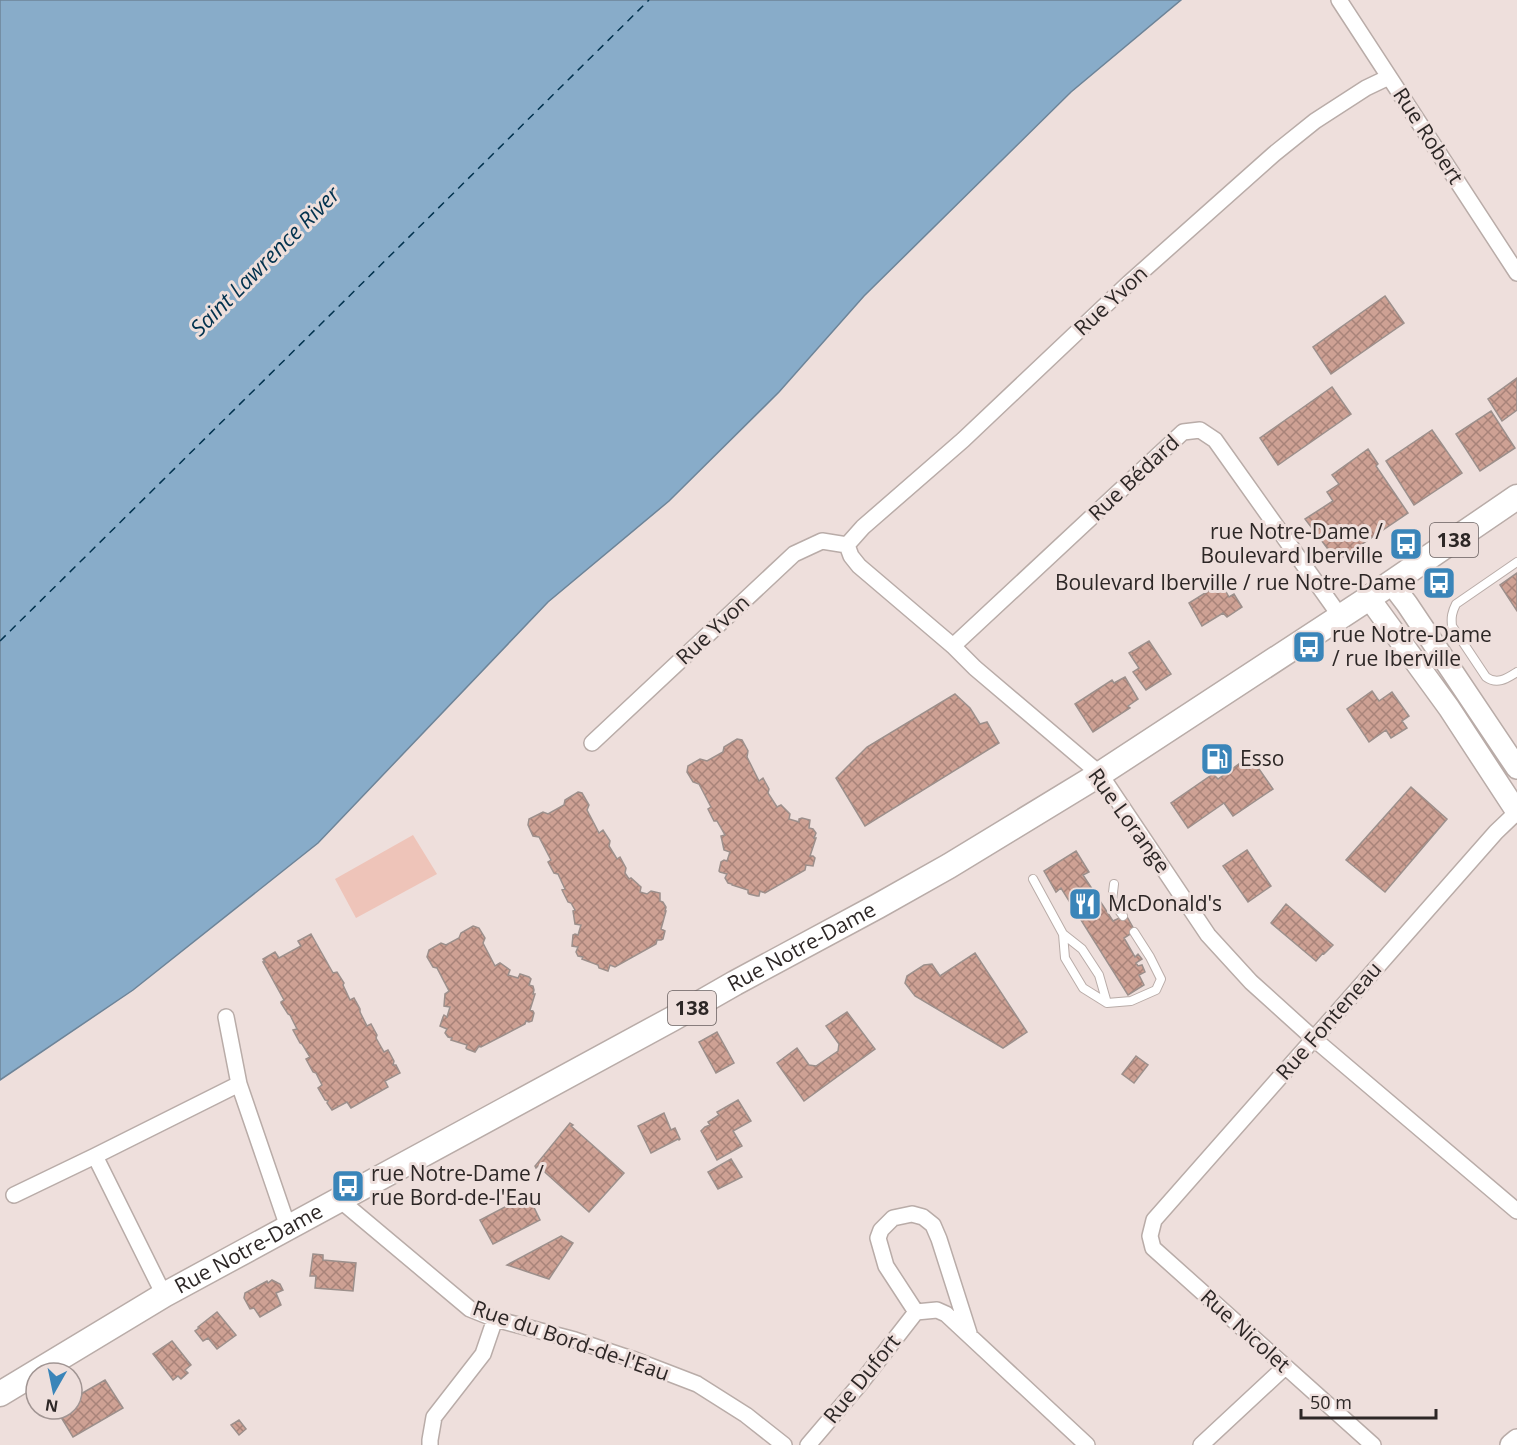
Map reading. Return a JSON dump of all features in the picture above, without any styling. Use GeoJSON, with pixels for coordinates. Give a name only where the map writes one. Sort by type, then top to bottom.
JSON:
{"type":"FeatureCollection","features":[{"type":"Feature","properties":{"kind":"main road","name":"Rue Notre-Dame"},"geometry":{"type":"LineString","coordinates":[[0,1394],[164,1295],[949,866],[1100,774],[1369,598],[1517,497]]}},
{"type":"Feature","properties":{"kind":"street","name":"Rue Robert"},"geometry":{"type":"LineString","coordinates":[[1339,0],[1517,273]]}},
{"type":"Feature","properties":{"kind":"street","name":"Rue Yvon"},"geometry":{"type":"LineString","coordinates":[[592,743],[794,554],[822,541],[847,545],[863,527],[971,432],[1129,284],[1274,154],[1315,121],[1366,88],[1389,77]]}},
{"type":"Feature","properties":{"kind":"street","name":"Rue Bédard"},"geometry":{"type":"LineString","coordinates":[[953,646],[1183,432],[1200,430],[1215,440],[1340,616]]}},
{"type":"Feature","properties":{"kind":"street","name":"Rue Lorange"},"geometry":{"type":"LineString","coordinates":[[847,545],[851,556],[859,566],[1100,774],[1208,935],[1251,982],[1517,1211]]}},
{"type":"Feature","properties":{"kind":"street"},"geometry":{"type":"LineString","coordinates":[[1391,583],[1517,768]]}},
{"type":"Feature","properties":{"kind":"street"},"geometry":{"type":"LineString","coordinates":[[1369,598],[1449,708],[1517,812]]}},
{"type":"Feature","properties":{"kind":"street","name":"Rue Fonteneau"},"geometry":{"type":"LineString","coordinates":[[1150,1236],[1154,1220],[1496,832],[1517,812]]}},
{"type":"Feature","properties":{"kind":"street"},"geometry":{"type":"LineString","coordinates":[[226,1017],[239,1084],[288,1227]]}},
{"type":"Feature","properties":{"kind":"street"},"geometry":{"type":"LineString","coordinates":[[14,1195],[239,1084]]}},
{"type":"Feature","properties":{"kind":"street"},"geometry":{"type":"LineString","coordinates":[[96,1156],[164,1295]]}},
{"type":"Feature","properties":{"kind":"street","name":"Rue du Bord-de-l'Eau"},"geometry":{"type":"LineString","coordinates":[[340,1200],[470,1309],[495,1319],[575,1340],[697,1384],[746,1415],[783,1445]]}},
{"type":"Feature","properties":{"kind":"street"},"geometry":{"type":"LineString","coordinates":[[970,1336],[933,1225],[923,1217],[912,1214],[893,1218],[881,1230],[878,1238],[886,1266],[916,1312],[937,1310],[946,1314],[1087,1445]]}},
{"type":"Feature","properties":{"kind":"street","name":"Rue Nicolet"},"geometry":{"type":"LineString","coordinates":[[1150,1236],[1153,1248],[1373,1445]]}},
{"type":"Feature","properties":{"kind":"street","name":"Rue Dufort"},"geometry":{"type":"LineString","coordinates":[[808,1445],[860,1384],[916,1312]]}},
{"type":"Feature","properties":{"kind":"street"},"geometry":{"type":"LineString","coordinates":[[430,1445],[434,1418],[483,1354],[495,1319]]}},
{"type":"Feature","properties":{"kind":"street"},"geometry":{"type":"LineString","coordinates":[[1201,1445],[1285,1366]]}},
{"type":"Feature","properties":{"kind":"street"},"geometry":{"type":"LineString","coordinates":[[1512,1445],[1517,1440]]}},
{"type":"Feature","properties":{"kind":"lane"},"geometry":{"type":"LineString","coordinates":[[1517,562],[1456,604],[1451,619],[1452,626],[1485,677],[1492,682],[1500,681],[1517,672]]}},
{"type":"Feature","properties":{"kind":"lane"},"geometry":{"type":"LineString","coordinates":[[1033,879],[1063,934],[1082,949],[1099,975],[1107,1003]]}},
{"type":"Feature","properties":{"kind":"lane"},"geometry":{"type":"LineString","coordinates":[[1114,884],[1112,901],[1123,916]]}},
{"type":"Feature","properties":{"kind":"lane"},"geometry":{"type":"LineString","coordinates":[[1063,934],[1065,958],[1083,988],[1107,1003],[1131,1000],[1156,990],[1161,980],[1134,932]]}},
{"type":"Feature","properties":{"kind":"shaded area"},"geometry":{"type":"Polygon","coordinates":[[[413,835],[437,874],[356,918],[335,879],[413,835]]]}},
{"type":"Feature","properties":{"kind":"water","name":"Saint Lawrence River"},"geometry":{"type":"Polygon","coordinates":[[[0,0],[1181,0],[1071,92],[864,296],[779,392],[669,501],[548,602],[318,843],[133,990],[0,1080],[0,0]]]}},
{"type":"Feature","properties":{"kind":"building"},"geometry":{"type":"Polygon","coordinates":[[[1385,296],[1404,323],[1331,374],[1313,347],[1385,296]]]}},
{"type":"Feature","properties":{"kind":"building"},"geometry":{"type":"Polygon","coordinates":[[[1517,378],[1517,410],[1502,421],[1488,399],[1517,378]]]}},
{"type":"Feature","properties":{"kind":"building"},"geometry":{"type":"Polygon","coordinates":[[[1332,387],[1351,414],[1278,465],[1260,438],[1332,387]]]}},
{"type":"Feature","properties":{"kind":"building"},"geometry":{"type":"Polygon","coordinates":[[[1491,411],[1515,448],[1480,471],[1456,434],[1491,411]]]}},
{"type":"Feature","properties":{"kind":"building"},"geometry":{"type":"Polygon","coordinates":[[[1432,430],[1462,473],[1414,505],[1386,461],[1432,430]]]}},
{"type":"Feature","properties":{"kind":"building"},"geometry":{"type":"Polygon","coordinates":[[[1368,449],[1378,464],[1376,466],[1408,513],[1337,561],[1305,519],[1333,501],[1327,492],[1339,484],[1332,475],[1368,449]]]}},
{"type":"Feature","properties":{"kind":"building"},"geometry":{"type":"Polygon","coordinates":[[[1517,573],[1517,611],[1500,585],[1517,573]]]}},
{"type":"Feature","properties":{"kind":"building"},"geometry":{"type":"Polygon","coordinates":[[[1221,583],[1229,597],[1234,594],[1242,607],[1227,617],[1223,613],[1202,626],[1189,603],[1221,583]]]}},
{"type":"Feature","properties":{"kind":"building"},"geometry":{"type":"Polygon","coordinates":[[[1149,641],[1171,674],[1146,690],[1133,672],[1139,668],[1129,653],[1149,641]]]}},
{"type":"Feature","properties":{"kind":"building"},"geometry":{"type":"Polygon","coordinates":[[[1125,677],[1138,699],[1128,706],[1130,708],[1093,732],[1075,704],[1112,680],[1114,683],[1125,677]]]}},
{"type":"Feature","properties":{"kind":"building"},"geometry":{"type":"Polygon","coordinates":[[[1372,691],[1379,701],[1392,692],[1409,716],[1402,721],[1407,728],[1391,738],[1386,730],[1369,742],[1347,709],[1372,691]]]}},
{"type":"Feature","properties":{"kind":"building"},"geometry":{"type":"Polygon","coordinates":[[[955,694],[970,708],[980,724],[987,722],[999,743],[865,826],[836,778],[867,747],[955,694]]]}},
{"type":"Feature","properties":{"kind":"building"},"geometry":{"type":"Polygon","coordinates":[[[737,739],[742,740],[748,751],[747,757],[759,781],[763,778],[769,789],[768,793],[777,807],[781,805],[790,814],[789,819],[799,822],[802,818],[810,820],[809,828],[816,833],[810,856],[815,858],[813,866],[806,865],[805,870],[765,893],[760,891],[759,896],[749,894],[748,890],[728,883],[725,878],[727,874],[719,871],[721,862],[727,861],[730,852],[724,850],[721,836],[725,835],[717,821],[714,821],[708,809],[711,807],[699,784],[693,782],[687,772],[688,766],[700,759],[707,761],[723,752],[724,747],[737,739]]]}},
{"type":"Feature","properties":{"kind":"building"},"geometry":{"type":"Polygon","coordinates":[[[1250,756],[1273,789],[1233,816],[1224,803],[1188,828],[1171,803],[1213,774],[1218,779],[1250,756]]]}},
{"type":"Feature","properties":{"kind":"building"},"geometry":{"type":"Polygon","coordinates":[[[1411,787],[1447,819],[1385,892],[1346,860],[1411,787]]]}},
{"type":"Feature","properties":{"kind":"building"},"geometry":{"type":"Polygon","coordinates":[[[578,792],[582,793],[589,805],[587,810],[599,833],[603,830],[617,859],[620,857],[629,879],[631,878],[641,887],[640,892],[660,893],[660,901],[666,907],[661,929],[665,931],[663,939],[657,940],[656,944],[615,967],[610,965],[608,971],[582,959],[583,957],[578,956],[576,952],[578,947],[572,946],[573,935],[578,935],[581,925],[575,924],[573,911],[575,910],[562,890],[565,889],[558,874],[554,873],[548,862],[551,860],[539,837],[533,836],[528,825],[529,819],[543,812],[548,814],[564,805],[565,800],[578,792]]]}},
{"type":"Feature","properties":{"kind":"building"},"geometry":{"type":"Polygon","coordinates":[[[1247,850],[1271,886],[1248,902],[1223,866],[1247,850]]]}},
{"type":"Feature","properties":{"kind":"building"},"geometry":{"type":"Polygon","coordinates":[[[1076,851],[1089,872],[1083,875],[1113,921],[1126,915],[1135,931],[1124,938],[1135,957],[1138,954],[1142,959],[1136,963],[1138,966],[1142,965],[1145,972],[1139,975],[1144,985],[1128,995],[1061,888],[1056,892],[1044,871],[1076,851]]]}},
{"type":"Feature","properties":{"kind":"building"},"geometry":{"type":"Polygon","coordinates":[[[1286,904],[1333,945],[1316,961],[1271,923],[1286,904]]]}},
{"type":"Feature","properties":{"kind":"building"},"geometry":{"type":"Polygon","coordinates":[[[473,926],[479,928],[485,938],[483,943],[495,966],[500,963],[510,970],[508,975],[518,978],[520,974],[529,977],[531,979],[529,985],[533,986],[533,994],[535,994],[530,1010],[534,1013],[532,1021],[526,1021],[525,1024],[479,1046],[475,1052],[467,1049],[467,1045],[451,1040],[452,1038],[445,1033],[447,1029],[440,1026],[444,1015],[447,1017],[450,1007],[444,1006],[445,994],[449,991],[437,968],[433,967],[427,957],[429,950],[441,943],[446,945],[459,938],[461,933],[473,926]]]}},
{"type":"Feature","properties":{"kind":"building"},"geometry":{"type":"Polygon","coordinates":[[[311,934],[333,973],[337,972],[344,983],[350,1000],[354,998],[367,1026],[371,1024],[384,1052],[388,1050],[394,1061],[393,1065],[396,1065],[400,1073],[385,1081],[388,1087],[351,1108],[347,1102],[332,1110],[328,1101],[325,1100],[318,1088],[322,1085],[306,1059],[310,1057],[293,1030],[297,1029],[281,1003],[284,1000],[263,962],[265,962],[263,959],[275,952],[279,958],[301,946],[298,941],[311,934]]]}},
{"type":"Feature","properties":{"kind":"building"},"geometry":{"type":"Polygon","coordinates":[[[975,953],[1027,1032],[1003,1048],[915,996],[905,983],[907,976],[924,965],[932,964],[940,976],[975,953]]]}},
{"type":"Feature","properties":{"kind":"building"},"geometry":{"type":"Polygon","coordinates":[[[847,1012],[875,1049],[804,1101],[777,1063],[797,1048],[809,1065],[816,1066],[838,1051],[839,1044],[826,1026],[847,1012]]]}},
{"type":"Feature","properties":{"kind":"building"},"geometry":{"type":"Polygon","coordinates":[[[717,1032],[734,1063],[716,1073],[699,1042],[717,1032]]]}},
{"type":"Feature","properties":{"kind":"building"},"geometry":{"type":"Polygon","coordinates":[[[1136,1056],[1148,1065],[1134,1083],[1122,1074],[1136,1056]]]}},
{"type":"Feature","properties":{"kind":"building"},"geometry":{"type":"Polygon","coordinates":[[[738,1100],[751,1121],[733,1131],[742,1146],[717,1160],[701,1131],[710,1125],[708,1122],[719,1115],[717,1112],[738,1100]]]}},
{"type":"Feature","properties":{"kind":"building"},"geometry":{"type":"Polygon","coordinates":[[[664,1113],[671,1130],[675,1128],[680,1139],[651,1153],[638,1126],[664,1113]]]}},
{"type":"Feature","properties":{"kind":"building"},"geometry":{"type":"Polygon","coordinates":[[[570,1123],[624,1173],[589,1212],[538,1166],[536,1168],[535,1166],[570,1123]]]}},
{"type":"Feature","properties":{"kind":"building"},"geometry":{"type":"Polygon","coordinates":[[[731,1159],[742,1177],[718,1189],[708,1172],[731,1159]]]}},
{"type":"Feature","properties":{"kind":"building"},"geometry":{"type":"Polygon","coordinates":[[[528,1195],[540,1220],[493,1244],[480,1220],[528,1195]]]}},
{"type":"Feature","properties":{"kind":"building"},"geometry":{"type":"Polygon","coordinates":[[[561,1236],[573,1243],[549,1279],[507,1265],[561,1236]]]}},
{"type":"Feature","properties":{"kind":"building"},"geometry":{"type":"Polygon","coordinates":[[[313,1254],[323,1255],[323,1260],[356,1263],[353,1291],[315,1288],[316,1276],[310,1276],[313,1254]]]}},
{"type":"Feature","properties":{"kind":"building"},"geometry":{"type":"Polygon","coordinates":[[[272,1280],[280,1284],[283,1290],[276,1293],[281,1305],[260,1317],[254,1308],[250,1309],[244,1298],[245,1293],[272,1280]]]}},
{"type":"Feature","properties":{"kind":"building"},"geometry":{"type":"Polygon","coordinates":[[[217,1312],[236,1335],[217,1349],[208,1338],[203,1341],[195,1331],[217,1312]]]}},
{"type":"Feature","properties":{"kind":"building"},"geometry":{"type":"Polygon","coordinates":[[[172,1341],[191,1365],[185,1370],[188,1373],[181,1379],[178,1376],[173,1380],[153,1354],[172,1341]]]}},
{"type":"Feature","properties":{"kind":"building"},"geometry":{"type":"Polygon","coordinates":[[[105,1380],[123,1408],[73,1437],[63,1421],[84,1421],[84,1392],[105,1380]]]}},
{"type":"Feature","properties":{"kind":"building"},"geometry":{"type":"Polygon","coordinates":[[[239,1420],[246,1429],[239,1435],[231,1425],[239,1420]]]}},
{"type":"Feature","properties":{"kind":"ferry route"},"geometry":{"type":"LineString","coordinates":[[0,641],[649,0]]}},
{"type":"Feature","properties":{"kind":"place","name":"rue Notre-Dame / Boulevard Iberville"},"geometry":{"type":"Point","coordinates":[1406,544]}},
{"type":"Feature","properties":{"kind":"place","name":"Boulevard Iberville / rue Notre-Dame"},"geometry":{"type":"Point","coordinates":[1439,583]}},
{"type":"Feature","properties":{"kind":"place","name":"rue Notre-Dame / rue Iberville"},"geometry":{"type":"Point","coordinates":[1309,647]}},
{"type":"Feature","properties":{"kind":"place","name":"Esso"},"geometry":{"type":"Point","coordinates":[1217,759]}},
{"type":"Feature","properties":{"kind":"place","name":"McDonald's"},"geometry":{"type":"Point","coordinates":[1085,904]}},
{"type":"Feature","properties":{"kind":"place","name":"rue Notre-Dame / rue Bord-de-l'Eau"},"geometry":{"type":"Point","coordinates":[348,1186]}}]}
